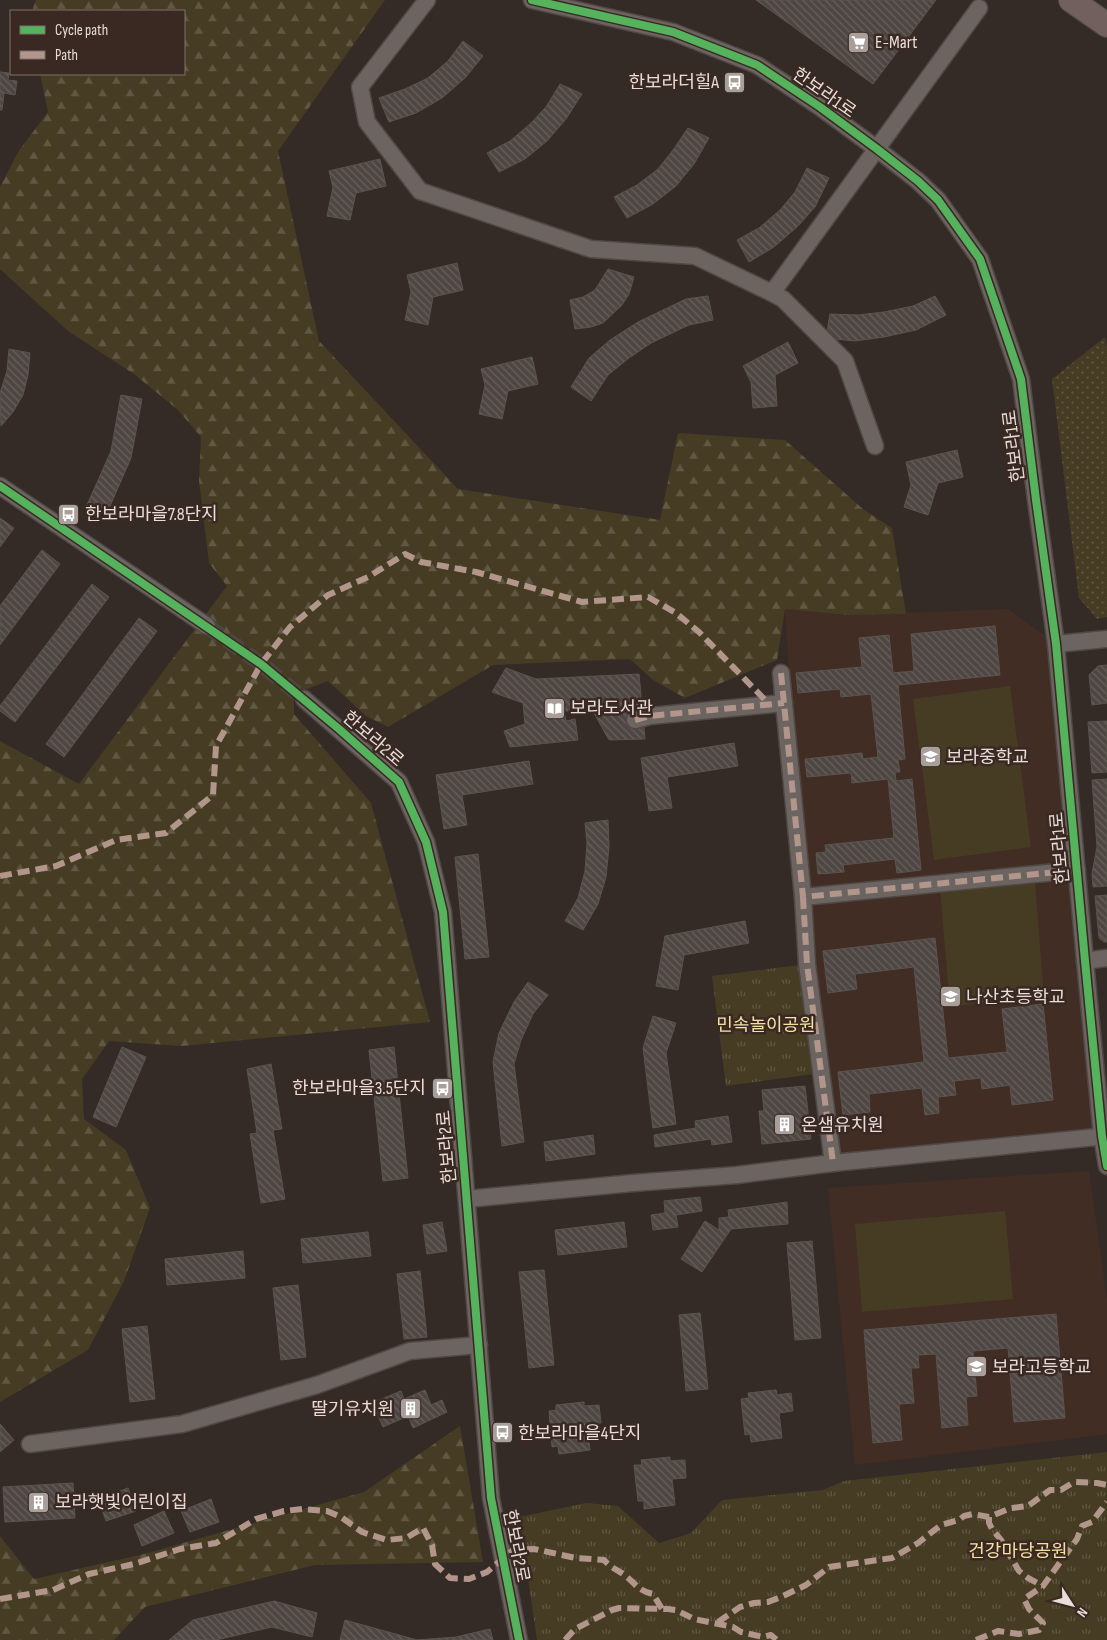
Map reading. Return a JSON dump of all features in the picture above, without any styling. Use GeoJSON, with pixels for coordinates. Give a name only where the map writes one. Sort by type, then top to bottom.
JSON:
{"type":"FeatureCollection","features":[{"type":"Feature","properties":{"kind":"highway"},"geometry":{"type":"LineString","coordinates":[[1072,0],[1107,25]]}},
{"type":"Feature","properties":{"kind":"street"},"geometry":{"type":"LineString","coordinates":[[427,0],[360,87],[367,122],[420,190],[591,249],[695,256],[783,299],[845,361],[876,446]]}},
{"type":"Feature","properties":{"kind":"street","name":"한보라1로"},"geometry":{"type":"LineString","coordinates":[[532,0],[673,32],[757,65],[820,107],[918,181],[938,200],[980,259],[1021,379],[1056,644],[1085,961],[1107,1166]]}},
{"type":"Feature","properties":{"kind":"street"},"geometry":{"type":"LineString","coordinates":[[772,293],[980,8]]}},
{"type":"Feature","properties":{"kind":"street"},"geometry":{"type":"LineString","coordinates":[[0,486],[207,626]]}},
{"type":"Feature","properties":{"kind":"street"},"geometry":{"type":"LineString","coordinates":[[1056,644],[1107,639]]}},
{"type":"Feature","properties":{"kind":"street"},"geometry":{"type":"LineString","coordinates":[[781,673],[803,897],[807,964],[833,1163]]}},
{"type":"Feature","properties":{"kind":"street","name":"한보라2로"},"geometry":{"type":"LineString","coordinates":[[304,699],[399,782],[426,842],[443,912],[491,1498],[519,1640]]}},
{"type":"Feature","properties":{"kind":"street"},"geometry":{"type":"LineString","coordinates":[[635,720],[650,716],[784,703]]}},
{"type":"Feature","properties":{"kind":"street"},"geometry":{"type":"LineString","coordinates":[[803,897],[1077,870]]}},
{"type":"Feature","properties":{"kind":"street"},"geometry":{"type":"LineString","coordinates":[[1085,961],[1107,958]]}},
{"type":"Feature","properties":{"kind":"street"},"geometry":{"type":"LineString","coordinates":[[467,1200],[633,1183],[737,1175],[833,1163],[1105,1136]]}},
{"type":"Feature","properties":{"kind":"street"},"geometry":{"type":"LineString","coordinates":[[30,1444],[182,1424],[317,1385],[410,1351],[479,1345]]}},
{"type":"Feature","properties":{"kind":"shaded area"},"geometry":{"type":"Polygon","coordinates":[[[785,609],[846,615],[1008,609],[1056,644],[1102,1136],[833,1163],[807,964],[785,609]]]}},
{"type":"Feature","properties":{"kind":"shaded area","name":"보라고등학교"},"geometry":{"type":"Polygon","coordinates":[[[1089,1171],[1107,1299],[1107,1434],[855,1465],[828,1188],[1089,1171]]]}},
{"type":"Feature","properties":{"kind":"green space"},"geometry":{"type":"Polygon","coordinates":[[[36,0],[385,0],[278,151],[319,341],[458,489],[660,520],[678,433],[785,440],[864,510],[892,528],[906,614],[846,615],[785,609],[777,660],[685,698],[653,680],[630,659],[493,665],[388,727],[366,716],[328,681],[294,694],[294,714],[371,803],[430,1022],[182,1046],[109,1041],[82,1079],[84,1119],[126,1150],[150,1208],[124,1281],[88,1350],[0,1402],[0,741],[79,784],[227,586],[209,563],[199,481],[201,437],[178,410],[134,374],[68,331],[0,269],[0,187],[18,152],[48,112],[40,75],[185,75],[185,10],[32,10],[36,0]]]}},
{"type":"Feature","properties":{"kind":"green space"},"geometry":{"type":"Polygon","coordinates":[[[1105,337],[1107,346],[1107,617],[1097,619],[1079,598],[1052,379],[1105,337]]]}},
{"type":"Feature","properties":{"kind":"green space"},"geometry":{"type":"Polygon","coordinates":[[[1010,686],[1031,847],[934,860],[913,699],[1010,686]]]}},
{"type":"Feature","properties":{"kind":"green space"},"geometry":{"type":"Polygon","coordinates":[[[1035,882],[1044,998],[950,1006],[940,890],[1035,882]]]}},
{"type":"Feature","properties":{"kind":"green space","name":"민속놀이공원"},"geometry":{"type":"Polygon","coordinates":[[[807,964],[821,1073],[726,1086],[712,976],[807,964]]]}},
{"type":"Feature","properties":{"kind":"green space"},"geometry":{"type":"Polygon","coordinates":[[[1005,1211],[1013,1299],[862,1312],[855,1224],[1005,1211]]]}},
{"type":"Feature","properties":{"kind":"green space"},"geometry":{"type":"Polygon","coordinates":[[[460,1426],[483,1562],[315,1565],[145,1607],[114,1640],[0,1640],[0,1536],[34,1579],[144,1554],[364,1492],[460,1426]]]}},
{"type":"Feature","properties":{"kind":"green space","name":"건강마당공원"},"geometry":{"type":"Polygon","coordinates":[[[1107,1452],[1107,1640],[537,1640],[519,1517],[586,1503],[618,1506],[659,1543],[691,1533],[722,1500],[823,1490],[844,1481],[1107,1452]]]}},
{"type":"Feature","properties":{"kind":"building","name":"E-Mart"},"geometry":{"type":"Polygon","coordinates":[[[756,0],[936,0],[873,84],[756,0]]]}},
{"type":"Feature","properties":{"kind":"building"},"geometry":{"type":"Polygon","coordinates":[[[463,41],[483,56],[465,78],[442,98],[416,113],[389,122],[379,98],[428,78],[448,61],[463,41]]]}},
{"type":"Feature","properties":{"kind":"building"},"geometry":{"type":"Polygon","coordinates":[[[0,72],[9,73],[8,80],[17,81],[15,95],[4,93],[2,110],[0,110],[0,72]]]}},
{"type":"Feature","properties":{"kind":"building"},"geometry":{"type":"Polygon","coordinates":[[[560,84],[582,94],[566,119],[547,141],[525,159],[499,172],[487,153],[510,141],[530,124],[546,107],[560,84]]]}},
{"type":"Feature","properties":{"kind":"building"},"geometry":{"type":"Polygon","coordinates":[[[688,128],[709,138],[694,164],[676,186],[653,204],[627,218],[614,197],[637,185],[658,169],[688,128]]]}},
{"type":"Feature","properties":{"kind":"building"},"geometry":{"type":"Polygon","coordinates":[[[380,159],[386,186],[356,193],[350,220],[327,216],[333,187],[329,171],[380,159]]]}},
{"type":"Feature","properties":{"kind":"building"},"geometry":{"type":"Polygon","coordinates":[[[807,168],[829,178],[815,207],[798,226],[774,247],[749,262],[737,240],[759,228],[780,210],[795,192],[807,168]]]}},
{"type":"Feature","properties":{"kind":"building"},"geometry":{"type":"Polygon","coordinates":[[[457,263],[463,290],[433,297],[428,325],[405,320],[411,292],[407,275],[457,263]]]}},
{"type":"Feature","properties":{"kind":"building"},"geometry":{"type":"Polygon","coordinates":[[[608,269],[634,277],[629,294],[622,305],[603,323],[575,329],[570,300],[583,297],[595,290],[608,269]]]}},
{"type":"Feature","properties":{"kind":"building"},"geometry":{"type":"Polygon","coordinates":[[[708,296],[713,320],[689,325],[651,343],[608,375],[591,401],[571,387],[589,358],[610,340],[638,322],[686,299],[708,296]]]}},
{"type":"Feature","properties":{"kind":"building"},"geometry":{"type":"Polygon","coordinates":[[[935,296],[946,315],[916,330],[855,341],[826,338],[830,314],[858,315],[884,312],[913,306],[935,296]]]}},
{"type":"Feature","properties":{"kind":"building"},"geometry":{"type":"Polygon","coordinates":[[[788,342],[798,363],[775,375],[777,406],[753,408],[751,382],[743,366],[788,342]]]}},
{"type":"Feature","properties":{"kind":"building"},"geometry":{"type":"Polygon","coordinates":[[[9,349],[30,353],[28,375],[23,395],[13,412],[1,426],[0,393],[7,371],[9,349]]]}},
{"type":"Feature","properties":{"kind":"building"},"geometry":{"type":"Polygon","coordinates":[[[532,357],[538,384],[508,391],[502,419],[479,414],[485,385],[481,369],[532,357]]]}},
{"type":"Feature","properties":{"kind":"building"},"geometry":{"type":"Polygon","coordinates":[[[121,395],[142,399],[131,458],[107,513],[87,505],[111,451],[121,395]]]}},
{"type":"Feature","properties":{"kind":"building"},"geometry":{"type":"Polygon","coordinates":[[[957,450],[963,477],[938,483],[928,515],[904,507],[911,485],[906,462],[957,450]]]}},
{"type":"Feature","properties":{"kind":"building"},"geometry":{"type":"Polygon","coordinates":[[[0,518],[14,528],[0,547],[0,518]]]}},
{"type":"Feature","properties":{"kind":"building"},"geometry":{"type":"Polygon","coordinates":[[[42,550],[60,564],[0,645],[0,606],[42,550]]]}},
{"type":"Feature","properties":{"kind":"building"},"geometry":{"type":"Polygon","coordinates":[[[92,584],[109,597],[15,722],[0,711],[0,706],[92,584]]]}},
{"type":"Feature","properties":{"kind":"building"},"geometry":{"type":"Polygon","coordinates":[[[139,618],[157,631],[64,757],[46,744],[139,618]]]}},
{"type":"Feature","properties":{"kind":"building"},"geometry":{"type":"Polygon","coordinates":[[[995,626],[1000,675],[898,685],[905,759],[898,760],[900,772],[895,772],[896,781],[912,779],[921,870],[897,873],[895,859],[843,865],[844,872],[818,874],[816,853],[826,852],[825,845],[894,838],[888,779],[852,783],[851,773],[807,777],[805,759],[862,753],[863,759],[878,757],[871,694],[841,697],[840,689],[798,693],[796,673],[862,667],[859,638],[889,635],[893,673],[914,671],[911,634],[995,626]]]}},
{"type":"Feature","properties":{"kind":"building"},"geometry":{"type":"Polygon","coordinates":[[[1107,665],[1107,703],[1092,705],[1089,675],[1098,666],[1107,665]]]}},
{"type":"Feature","properties":{"kind":"building","name":"보라도서관"},"geometry":{"type":"Polygon","coordinates":[[[506,668],[536,679],[639,674],[645,739],[609,740],[590,706],[576,711],[564,711],[566,721],[575,719],[578,740],[510,747],[504,731],[525,724],[523,703],[492,692],[506,668]]]}},
{"type":"Feature","properties":{"kind":"building"},"geometry":{"type":"Polygon","coordinates":[[[1107,721],[1107,772],[1092,773],[1088,722],[1107,721]]]}},
{"type":"Feature","properties":{"kind":"building"},"geometry":{"type":"Polygon","coordinates":[[[734,743],[738,766],[667,777],[672,808],[649,811],[641,758],[734,743]]]}},
{"type":"Feature","properties":{"kind":"building"},"geometry":{"type":"Polygon","coordinates":[[[529,761],[533,784],[462,795],[467,825],[444,829],[436,775],[529,761]]]}},
{"type":"Feature","properties":{"kind":"building"},"geometry":{"type":"Polygon","coordinates":[[[1107,779],[1107,886],[1093,887],[1092,873],[1097,847],[1092,780],[1107,779]]]}},
{"type":"Feature","properties":{"kind":"building"},"geometry":{"type":"Polygon","coordinates":[[[608,820],[609,847],[606,877],[598,904],[583,930],[565,921],[578,898],[585,871],[587,843],[585,823],[608,820]]]}},
{"type":"Feature","properties":{"kind":"building"},"geometry":{"type":"Polygon","coordinates":[[[478,854],[489,957],[465,959],[455,857],[478,854]]]}},
{"type":"Feature","properties":{"kind":"building"},"geometry":{"type":"Polygon","coordinates":[[[1107,895],[1107,942],[1104,942],[1099,938],[1095,896],[1107,895]]]}},
{"type":"Feature","properties":{"kind":"building"},"geometry":{"type":"Polygon","coordinates":[[[745,921],[749,943],[684,955],[678,990],[656,986],[665,936],[745,921]]]}},
{"type":"Feature","properties":{"kind":"building"},"geometry":{"type":"Polygon","coordinates":[[[935,938],[948,1058],[1007,1052],[1002,1009],[1043,1004],[1053,1100],[1012,1105],[1010,1085],[982,1089],[981,1078],[954,1081],[956,1095],[938,1097],[939,1113],[925,1115],[922,1088],[869,1094],[870,1112],[843,1115],[838,1072],[924,1062],[914,967],[855,974],[857,989],[828,993],[823,951],[935,938]]]}},
{"type":"Feature","properties":{"kind":"building"},"geometry":{"type":"Polygon","coordinates":[[[528,982],[548,995],[533,1014],[521,1040],[514,1064],[524,1142],[502,1146],[493,1062],[499,1033],[514,1002],[528,982]]]}},
{"type":"Feature","properties":{"kind":"building"},"geometry":{"type":"Polygon","coordinates":[[[653,1016],[676,1023],[666,1053],[676,1124],[653,1128],[643,1048],[653,1016]]]}},
{"type":"Feature","properties":{"kind":"building"},"geometry":{"type":"Polygon","coordinates":[[[122,1047],[146,1057],[116,1127],[93,1117],[122,1047]]]}},
{"type":"Feature","properties":{"kind":"building"},"geometry":{"type":"Polygon","coordinates":[[[394,1047],[408,1178],[383,1181],[369,1050],[394,1047]]]}},
{"type":"Feature","properties":{"kind":"building"},"geometry":{"type":"Polygon","coordinates":[[[271,1064],[282,1129],[273,1130],[285,1199],[261,1203],[250,1134],[257,1133],[247,1069],[271,1064]]]}},
{"type":"Feature","properties":{"kind":"building","name":"온샘유치원"},"geometry":{"type":"Polygon","coordinates":[[[805,1086],[811,1139],[762,1144],[759,1111],[764,1111],[762,1090],[805,1086]]]}},
{"type":"Feature","properties":{"kind":"building"},"geometry":{"type":"Polygon","coordinates":[[[728,1116],[732,1142],[712,1145],[711,1139],[655,1147],[654,1135],[696,1128],[695,1121],[728,1116]]]}},
{"type":"Feature","properties":{"kind":"building"},"geometry":{"type":"Polygon","coordinates":[[[593,1135],[595,1154],[546,1161],[544,1142],[593,1135]]]}},
{"type":"Feature","properties":{"kind":"building"},"geometry":{"type":"Polygon","coordinates":[[[700,1197],[702,1211],[676,1215],[678,1227],[653,1230],[651,1215],[665,1213],[664,1201],[700,1197]]]}},
{"type":"Feature","properties":{"kind":"building"},"geometry":{"type":"Polygon","coordinates":[[[787,1202],[788,1224],[731,1229],[702,1272],[681,1259],[705,1221],[719,1230],[719,1218],[729,1217],[728,1210],[787,1202]]]}},
{"type":"Feature","properties":{"kind":"building"},"geometry":{"type":"Polygon","coordinates":[[[442,1222],[447,1251],[427,1254],[423,1225],[442,1222]]]}},
{"type":"Feature","properties":{"kind":"building"},"geometry":{"type":"Polygon","coordinates":[[[624,1222],[627,1247],[558,1255],[555,1230],[624,1222]]]}},
{"type":"Feature","properties":{"kind":"building"},"geometry":{"type":"Polygon","coordinates":[[[368,1232],[371,1256],[303,1263],[301,1239],[368,1232]]]}},
{"type":"Feature","properties":{"kind":"building"},"geometry":{"type":"Polygon","coordinates":[[[812,1241],[821,1338],[795,1340],[787,1243],[812,1241]]]}},
{"type":"Feature","properties":{"kind":"building"},"geometry":{"type":"Polygon","coordinates":[[[243,1251],[245,1278],[167,1285],[165,1259],[243,1251]]]}},
{"type":"Feature","properties":{"kind":"building"},"geometry":{"type":"Polygon","coordinates":[[[544,1270],[554,1365],[529,1368],[519,1272],[544,1270]]]}},
{"type":"Feature","properties":{"kind":"building"},"geometry":{"type":"Polygon","coordinates":[[[420,1271],[427,1337],[404,1339],[397,1274],[420,1271]]]}},
{"type":"Feature","properties":{"kind":"building"},"geometry":{"type":"Polygon","coordinates":[[[298,1285],[306,1357],[281,1360],[273,1288],[298,1285]]]}},
{"type":"Feature","properties":{"kind":"building"},"geometry":{"type":"Polygon","coordinates":[[[700,1313],[708,1389],[686,1391],[679,1315],[700,1313]]]}},
{"type":"Feature","properties":{"kind":"building"},"geometry":{"type":"Polygon","coordinates":[[[1056,1314],[1065,1418],[1014,1422],[1008,1348],[973,1351],[977,1396],[966,1397],[968,1425],[942,1428],[936,1354],[918,1355],[919,1368],[911,1368],[914,1403],[899,1404],[902,1440],[873,1443],[864,1330],[1056,1314]]]}},
{"type":"Feature","properties":{"kind":"building"},"geometry":{"type":"Polygon","coordinates":[[[147,1326],[155,1399],[130,1402],[122,1329],[147,1326]]]}},
{"type":"Feature","properties":{"kind":"building","name":"딸기유치원"},"geometry":{"type":"Polygon","coordinates":[[[425,1390],[431,1405],[442,1400],[447,1412],[413,1428],[408,1416],[383,1427],[372,1403],[401,1391],[404,1399],[425,1390]]]}},
{"type":"Feature","properties":{"kind":"building"},"geometry":{"type":"Polygon","coordinates":[[[776,1390],[777,1395],[791,1393],[793,1411],[779,1413],[782,1438],[751,1442],[750,1434],[745,1435],[741,1399],[749,1398],[748,1393],[776,1390]]]}},
{"type":"Feature","properties":{"kind":"building"},"geometry":{"type":"Polygon","coordinates":[[[584,1402],[584,1406],[599,1405],[601,1423],[587,1424],[590,1450],[559,1454],[558,1446],[552,1447],[549,1411],[556,1410],[556,1405],[584,1402]]]}},
{"type":"Feature","properties":{"kind":"building"},"geometry":{"type":"Polygon","coordinates":[[[0,1424],[14,1440],[0,1452],[0,1424]]]}},
{"type":"Feature","properties":{"kind":"building"},"geometry":{"type":"Polygon","coordinates":[[[670,1457],[670,1461],[685,1460],[686,1478],[672,1479],[675,1505],[644,1509],[644,1501],[638,1501],[634,1465],[642,1465],[641,1460],[670,1457]]]}},
{"type":"Feature","properties":{"kind":"building","name":"보라햇빛어린이집"},"geometry":{"type":"Polygon","coordinates":[[[73,1483],[75,1518],[5,1522],[3,1487],[73,1483]]]}},
{"type":"Feature","properties":{"kind":"building"},"geometry":{"type":"Polygon","coordinates":[[[128,1488],[136,1511],[106,1521],[98,1499],[128,1488]]]}},
{"type":"Feature","properties":{"kind":"building"},"geometry":{"type":"Polygon","coordinates":[[[211,1499],[219,1522],[190,1532],[181,1511],[211,1499]]]}},
{"type":"Feature","properties":{"kind":"building"},"geometry":{"type":"Polygon","coordinates":[[[164,1511],[174,1533],[142,1546],[134,1525],[164,1511]]]}},
{"type":"Feature","properties":{"kind":"building"},"geometry":{"type":"Polygon","coordinates":[[[274,1601],[317,1613],[312,1637],[272,1627],[216,1640],[169,1640],[193,1620],[274,1601]]]}},
{"type":"Feature","properties":{"kind":"building"},"geometry":{"type":"Polygon","coordinates":[[[345,1620],[417,1640],[340,1640],[345,1620]]]}},
{"type":"Feature","properties":{"kind":"building"},"geometry":{"type":"Polygon","coordinates":[[[490,1629],[493,1640],[417,1640],[456,1637],[490,1629]]]}},
{"type":"Feature","properties":{"kind":"tunnel"},"geometry":{"type":"LineString","coordinates":[[207,626],[261,664],[304,699]]}},
{"type":"Feature","properties":{"kind":"marked path"},"geometry":{"type":"LineString","coordinates":[[0,876],[56,866],[116,840],[166,833],[213,795],[216,746],[261,664],[290,627],[328,595],[368,577],[405,554],[421,562],[476,572],[582,602],[648,597],[676,613],[699,632],[769,704]]}},
{"type":"Feature","properties":{"kind":"marked path"},"geometry":{"type":"LineString","coordinates":[[781,673],[803,897],[1077,870]]}},
{"type":"Feature","properties":{"kind":"marked path"},"geometry":{"type":"LineString","coordinates":[[635,720],[650,716],[784,703]]}},
{"type":"Feature","properties":{"kind":"marked path"},"geometry":{"type":"LineString","coordinates":[[803,897],[807,964],[833,1163]]}},
{"type":"Feature","properties":{"kind":"marked path"},"geometry":{"type":"LineString","coordinates":[[718,1622],[740,1607],[768,1602],[806,1585],[829,1567],[892,1558],[918,1543],[941,1525],[959,1520],[964,1516],[973,1514],[989,1517],[1011,1508],[1028,1506],[1050,1490],[1061,1490],[1074,1482],[1107,1485]]}},
{"type":"Feature","properties":{"kind":"marked path"},"geometry":{"type":"LineString","coordinates":[[976,1640],[998,1631],[1019,1634],[1039,1630],[1043,1623],[1029,1609],[1024,1599],[1043,1586],[1077,1539],[1082,1526],[1092,1522],[1107,1502]]}},
{"type":"Feature","properties":{"kind":"marked path"},"geometry":{"type":"LineString","coordinates":[[0,1599],[53,1590],[89,1574],[134,1564],[180,1549],[216,1543],[256,1519],[284,1511],[303,1509],[327,1511],[341,1517],[362,1532],[387,1540],[406,1538],[423,1528],[432,1545],[435,1564],[450,1578],[469,1579],[487,1572],[513,1550],[534,1549],[576,1558],[604,1560],[639,1588],[653,1594],[662,1609]]}},
{"type":"Feature","properties":{"kind":"marked path"},"geometry":{"type":"LineString","coordinates":[[989,1517],[992,1529],[1001,1540],[1019,1571],[1043,1586]]}},
{"type":"Feature","properties":{"kind":"marked path"},"geometry":{"type":"LineString","coordinates":[[565,1640],[575,1629],[619,1608],[676,1610],[694,1619],[733,1627],[741,1632],[763,1637],[771,1635],[777,1640]]}},
{"type":"Feature","properties":{"kind":"cycle path"},"geometry":{"type":"LineString","coordinates":[[532,0],[673,32],[757,65],[820,107],[918,181],[938,200],[980,259],[1021,379],[1056,644],[1102,1136],[1107,1166]]}},
{"type":"Feature","properties":{"kind":"cycle path"},"geometry":{"type":"LineString","coordinates":[[0,486],[261,664],[339,729],[399,782],[426,842],[443,912],[491,1498],[519,1640]]}},
{"type":"Feature","properties":{"kind":"place","name":"E-Mart"},"geometry":{"type":"Point","coordinates":[859,42]}},
{"type":"Feature","properties":{"kind":"place","name":"한보라더힐A"},"geometry":{"type":"Point","coordinates":[735,82]}},
{"type":"Feature","properties":{"kind":"place","name":"한보라마을7.8단지"},"geometry":{"type":"Point","coordinates":[69,514]}},
{"type":"Feature","properties":{"kind":"place","name":"보라도서관"},"geometry":{"type":"Point","coordinates":[554,708]}},
{"type":"Feature","properties":{"kind":"place","name":"보라중학교"},"geometry":{"type":"Point","coordinates":[930,757]}},
{"type":"Feature","properties":{"kind":"place","name":"나산초등학교"},"geometry":{"type":"Point","coordinates":[950,997]}},
{"type":"Feature","properties":{"kind":"place","name":"한보라마을3.5단지"},"geometry":{"type":"Point","coordinates":[442,1088]}},
{"type":"Feature","properties":{"kind":"place","name":"온샘유치원"},"geometry":{"type":"Point","coordinates":[785,1125]}},
{"type":"Feature","properties":{"kind":"place","name":"보라고등학교"},"geometry":{"type":"Point","coordinates":[976,1367]}},
{"type":"Feature","properties":{"kind":"place","name":"딸기유치원"},"geometry":{"type":"Point","coordinates":[410,1409]}},
{"type":"Feature","properties":{"kind":"place","name":"한보라마을4단지"},"geometry":{"type":"Point","coordinates":[502,1433]}},
{"type":"Feature","properties":{"kind":"place","name":"보라햇빛어린이집"},"geometry":{"type":"Point","coordinates":[39,1502]}}]}
